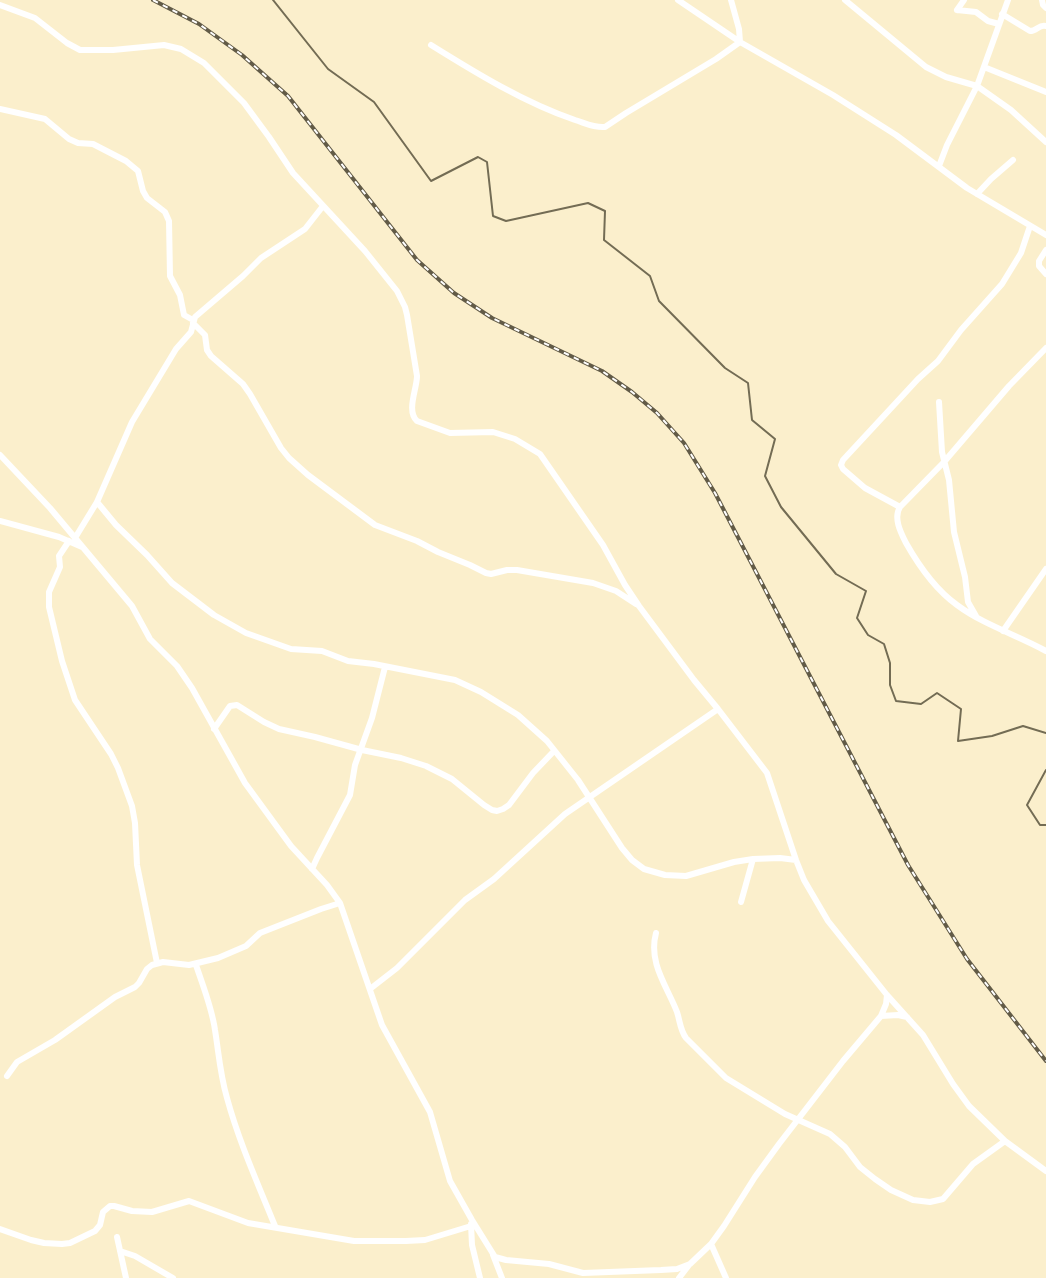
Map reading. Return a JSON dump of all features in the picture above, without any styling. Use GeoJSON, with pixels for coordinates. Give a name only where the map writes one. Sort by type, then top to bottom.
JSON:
{"type":"FeatureCollection","features":[{"type":"Feature","properties":{"kind":"street"},"geometry":{"type":"LineString","coordinates":[[678,0],[740,42],[833,95],[896,135],[978,194],[1046,235]]}},
{"type":"Feature","properties":{"kind":"street"},"geometry":{"type":"LineString","coordinates":[[731,0],[739,29],[740,42]]}},
{"type":"Feature","properties":{"kind":"street"},"geometry":{"type":"LineString","coordinates":[[845,0],[926,67],[946,77],[977,86],[1011,110],[1046,142]]}},
{"type":"Feature","properties":{"kind":"street"},"geometry":{"type":"LineString","coordinates":[[964,0],[957,10],[976,12],[988,21],[999,24]]}},
{"type":"Feature","properties":{"kind":"street"},"geometry":{"type":"LineString","coordinates":[[939,166],[947,144],[977,86],[1008,0]]}},
{"type":"Feature","properties":{"kind":"street"},"geometry":{"type":"LineString","coordinates":[[1042,0],[1046,8]]}},
{"type":"Feature","properties":{"kind":"street"},"geometry":{"type":"LineString","coordinates":[[0,5],[35,18],[67,43],[80,50],[113,50],[164,45],[181,49],[204,63],[244,103],[293,173],[370,257],[397,291],[405,307],[417,376],[412,409],[414,418],[417,421],[450,432],[486,430],[493,432],[515,439],[535,449],[544,459],[603,545],[639,606],[767,773],[804,880],[828,921],[887,995],[929,1043],[953,1084],[969,1106],[1005,1141],[1046,1171]]}},
{"type":"Feature","properties":{"kind":"street"},"geometry":{"type":"LineString","coordinates":[[1002,14],[1030,30],[1046,26]]}},
{"type":"Feature","properties":{"kind":"street"},"geometry":{"type":"LineString","coordinates":[[431,45],[499,86],[567,117],[605,127],[716,59],[740,42]]}},
{"type":"Feature","properties":{"kind":"street"},"geometry":{"type":"LineString","coordinates":[[984,68],[1046,92]]}},
{"type":"Feature","properties":{"kind":"street"},"geometry":{"type":"LineString","coordinates":[[0,109],[45,119],[69,139],[100,147],[126,161],[138,171],[143,191],[147,198],[165,212],[169,221],[171,280],[180,295],[184,315],[205,335],[207,350],[211,356],[243,384],[281,448],[308,475],[375,525],[417,541],[486,573],[492,574],[507,570],[517,570],[593,583],[621,594],[639,606]]}},
{"type":"Feature","properties":{"kind":"street"},"geometry":{"type":"LineString","coordinates":[[978,194],[991,179],[1013,160]]}},
{"type":"Feature","properties":{"kind":"street"},"geometry":{"type":"LineString","coordinates":[[157,963],[137,865],[135,822],[132,806],[111,754],[74,700],[49,607],[50,592],[60,567],[60,556],[97,502],[132,422],[174,352],[191,332],[193,322],[261,258],[304,229],[323,206]]}},
{"type":"Feature","properties":{"kind":"street"},"geometry":{"type":"LineString","coordinates":[[900,507],[865,488],[843,469],[841,465],[843,460],[918,379],[938,361],[961,330],[1002,284],[1021,252],[1030,226]]}},
{"type":"Feature","properties":{"kind":"street"},"geometry":{"type":"LineString","coordinates":[[1046,250],[1039,261],[1039,266],[1046,274]]}},
{"type":"Feature","properties":{"kind":"street"},"geometry":{"type":"LineString","coordinates":[[1046,348],[1009,386],[944,462],[900,507],[897,514],[899,527],[917,560],[948,598],[976,617],[1046,651]]}},
{"type":"Feature","properties":{"kind":"street"},"geometry":{"type":"LineString","coordinates":[[939,402],[944,462],[949,480],[954,532],[967,584],[968,602],[976,617]]}},
{"type":"Feature","properties":{"kind":"street"},"geometry":{"type":"LineString","coordinates":[[0,455],[50,508],[72,540]]}},
{"type":"Feature","properties":{"kind":"street"},"geometry":{"type":"LineString","coordinates":[[97,502],[116,525],[148,555],[172,583],[214,615],[246,633],[282,647],[322,652],[348,662],[443,677],[462,683],[518,715],[540,734],[578,780],[622,848],[638,866],[665,875],[686,876],[734,862],[753,859],[780,858],[796,860]]}},
{"type":"Feature","properties":{"kind":"street"},"geometry":{"type":"LineString","coordinates":[[0,521],[72,540],[83,547],[132,606],[150,639],[185,677],[245,783],[292,846],[331,889],[340,903],[388,1038],[415,1082],[430,1112],[450,1181],[471,1223],[492,1254],[502,1278]]}},
{"type":"Feature","properties":{"kind":"street"},"geometry":{"type":"LineString","coordinates":[[1003,631],[1046,569]]}},
{"type":"Feature","properties":{"kind":"street"},"geometry":{"type":"LineString","coordinates":[[312,869],[350,795],[355,765],[362,750],[385,667]]}},
{"type":"Feature","properties":{"kind":"street"},"geometry":{"type":"LineString","coordinates":[[214,729],[228,709],[234,704],[279,729],[426,766],[452,779],[484,805],[497,811],[509,805],[533,773],[554,751]]}},
{"type":"Feature","properties":{"kind":"street"},"geometry":{"type":"LineString","coordinates":[[370,989],[397,968],[465,900],[494,879],[565,814],[718,709]]}},
{"type":"Feature","properties":{"kind":"street"},"geometry":{"type":"LineString","coordinates":[[741,902],[753,859]]}},
{"type":"Feature","properties":{"kind":"street"},"geometry":{"type":"LineString","coordinates":[[7,1076],[17,1062],[39,1051],[110,1000],[139,984],[147,969],[157,963],[163,962],[182,966],[196,965],[218,958],[249,944],[260,933],[340,903]]}},
{"type":"Feature","properties":{"kind":"street"},"geometry":{"type":"LineString","coordinates":[[656,933],[653,945],[654,959],[677,1013],[683,1034],[726,1078],[769,1106],[835,1138],[845,1147],[860,1167],[891,1190],[912,1200],[930,1202],[943,1199],[973,1164],[1005,1141]]}},
{"type":"Feature","properties":{"kind":"street"},"geometry":{"type":"LineString","coordinates":[[196,965],[214,1022],[220,1071],[227,1099],[245,1151],[275,1226]]}},
{"type":"Feature","properties":{"kind":"street"},"geometry":{"type":"LineString","coordinates":[[679,1278],[690,1264],[711,1244],[755,1177],[843,1060],[881,1016],[887,995]]}},
{"type":"Feature","properties":{"kind":"street"},"geometry":{"type":"LineString","coordinates":[[881,1016],[898,1015],[907,1017]]}},
{"type":"Feature","properties":{"kind":"street"},"geometry":{"type":"LineString","coordinates":[[0,1229],[31,1240],[62,1244],[95,1231],[100,1225],[104,1211],[114,1206],[132,1211],[152,1212],[189,1201],[248,1223],[275,1226],[354,1241],[406,1242],[425,1240],[471,1223]]}},
{"type":"Feature","properties":{"kind":"street"},"geometry":{"type":"LineString","coordinates":[[471,1223],[472,1245],[480,1278]]}},
{"type":"Feature","properties":{"kind":"street"},"geometry":{"type":"LineString","coordinates":[[117,1237],[126,1278]]}},
{"type":"Feature","properties":{"kind":"street"},"geometry":{"type":"LineString","coordinates":[[711,1244],[726,1278]]}},
{"type":"Feature","properties":{"kind":"street"},"geometry":{"type":"LineString","coordinates":[[120,1251],[135,1256],[173,1278]]}},
{"type":"Feature","properties":{"kind":"street"},"geometry":{"type":"LineString","coordinates":[[492,1254],[506,1260],[549,1264],[583,1273],[677,1269],[690,1264]]}},
{"type":"Feature","properties":{"kind":"waterway"},"geometry":{"type":"LineString","coordinates":[[273,0],[328,69],[374,102],[431,181],[478,157],[487,162],[493,216],[506,221],[588,203],[605,211],[604,240],[650,276],[659,301],[725,368],[748,383],[752,420],[775,439],[765,476],[781,507],[836,574],[866,591],[857,618],[868,635],[884,644],[890,663],[890,685],[896,701],[921,704],[937,693],[961,709],[958,741],[992,736],[1023,726],[1046,733]]}},
{"type":"Feature","properties":{"kind":"waterway"},"geometry":{"type":"LineString","coordinates":[[1046,770],[1027,805],[1040,825],[1046,825]]}},
{"type":"Feature","properties":{"kind":"railway"},"geometry":{"type":"LineString","coordinates":[[153,0],[199,24],[242,55],[288,96],[417,260],[454,293],[492,318],[602,371],[632,392],[657,413],[684,443],[715,493],[908,865],[967,959],[1046,1061]]}}]}
